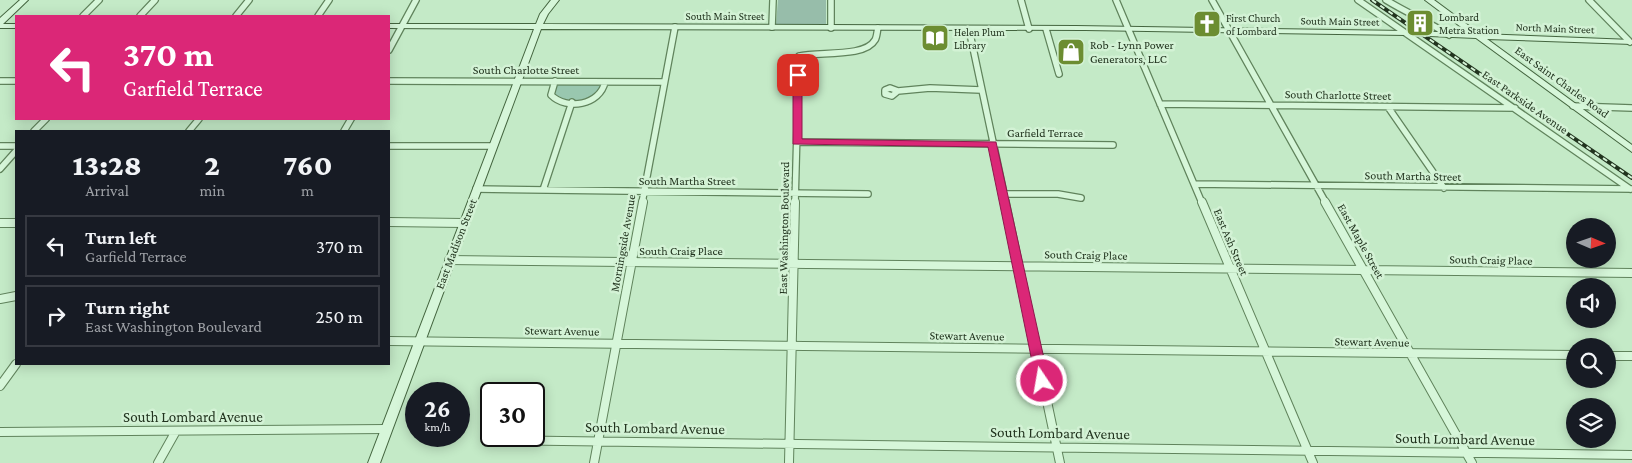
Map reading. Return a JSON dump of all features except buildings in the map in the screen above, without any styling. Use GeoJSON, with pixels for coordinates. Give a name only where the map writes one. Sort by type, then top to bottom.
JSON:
{"type":"FeatureCollection","features":[{"type":"Feature","properties":{"kind":"main road"},"geometry":{"type":"LineString","coordinates":[[0,22],[24,0]]}},
{"type":"Feature","properties":{"kind":"main road","name":"East Madison Street"},"geometry":{"type":"LineString","coordinates":[[374,463],[516,81],[538,26],[544,14],[555,0]]}},
{"type":"Feature","properties":{"kind":"main road","name":"East Saint Charles Road"},"geometry":{"type":"LineString","coordinates":[[1429,0],[1632,149]]}},
{"type":"Feature","properties":{"kind":"main road"},"geometry":{"type":"LineString","coordinates":[[0,26],[15,26]]}},
{"type":"Feature","properties":{"kind":"main road","name":"South Main Street"},"geometry":{"type":"LineString","coordinates":[[390,26],[1082,29],[1406,33],[1478,36]]}},
{"type":"Feature","properties":{"kind":"main road","name":"North Main Street"},"geometry":{"type":"LineString","coordinates":[[1478,36],[1630,43]]}},
{"type":"Feature","properties":{"kind":"street"},"geometry":{"type":"LineString","coordinates":[[84,15],[99,0]]}},
{"type":"Feature","properties":{"kind":"street"},"geometry":{"type":"LineString","coordinates":[[141,15],[155,0]]}},
{"type":"Feature","properties":{"kind":"street"},"geometry":{"type":"LineString","coordinates":[[237,15],[249,0]]}},
{"type":"Feature","properties":{"kind":"street"},"geometry":{"type":"LineString","coordinates":[[319,15],[329,0]]}},
{"type":"Feature","properties":{"kind":"street"},"geometry":{"type":"LineString","coordinates":[[390,48],[416,0]]}},
{"type":"Feature","properties":{"kind":"street"},"geometry":{"type":"LineString","coordinates":[[772,28],[773,0]]}},
{"type":"Feature","properties":{"kind":"street"},"geometry":{"type":"LineString","coordinates":[[831,0],[831,28]]}},
{"type":"Feature","properties":{"kind":"street"},"geometry":{"type":"LineString","coordinates":[[1021,0],[1029,29]]}},
{"type":"Feature","properties":{"kind":"street","name":"East Ash Street"},"geometry":{"type":"LineString","coordinates":[[1116,0],[1313,463]]}},
{"type":"Feature","properties":{"kind":"street","name":"East Maple Street"},"geometry":{"type":"LineString","coordinates":[[1212,0],[1472,463]]}},
{"type":"Feature","properties":{"kind":"street","name":"East Parkside Avenue"},"geometry":{"type":"LineString","coordinates":[[1358,0],[1631,190]]}},
{"type":"Feature","properties":{"kind":"street"},"geometry":{"type":"LineString","coordinates":[[1386,0],[1426,20],[1449,35]]}},
{"type":"Feature","properties":{"kind":"street"},"geometry":{"type":"LineString","coordinates":[[1589,0],[1630,43]]}},
{"type":"Feature","properties":{"kind":"street","name":"Morningside Avenue"},"geometry":{"type":"LineString","coordinates":[[594,463],[675,27]]}},
{"type":"Feature","properties":{"kind":"street","name":"East Washington Boulevard"},"geometry":{"type":"LineString","coordinates":[[789,463],[799,56],[810,53],[846,53],[859,50],[874,42],[877,38],[878,28]]}},
{"type":"Feature","properties":{"kind":"street"},"geometry":{"type":"LineString","coordinates":[[969,29],[1060,463]]}},
{"type":"Feature","properties":{"kind":"street"},"geometry":{"type":"LineString","coordinates":[[1046,29],[1059,74]]}},
{"type":"Feature","properties":{"kind":"street"},"geometry":{"type":"LineString","coordinates":[[0,81],[15,81]]}},
{"type":"Feature","properties":{"kind":"street","name":"South Charlotte Street"},"geometry":{"type":"LineString","coordinates":[[390,81],[664,82]]}},
{"type":"Feature","properties":{"kind":"street"},"geometry":{"type":"LineString","coordinates":[[555,81],[551,95],[553,99],[572,102],[585,102],[598,97],[602,92],[605,82]]}},
{"type":"Feature","properties":{"kind":"street"},"geometry":{"type":"LineString","coordinates":[[898,91],[928,86],[981,90]]}},
{"type":"Feature","properties":{"kind":"street"},"geometry":{"type":"LineString","coordinates":[[543,190],[572,102]]}},
{"type":"Feature","properties":{"kind":"street","name":"South Charlotte Street"},"geometry":{"type":"LineString","coordinates":[[1160,104],[1515,108]]}},
{"type":"Feature","properties":{"kind":"street"},"geometry":{"type":"LineString","coordinates":[[1573,106],[1632,108]]}},
{"type":"Feature","properties":{"kind":"street"},"geometry":{"type":"LineString","coordinates":[[1388,107],[1444,188]]}},
{"type":"Feature","properties":{"kind":"street"},"geometry":{"type":"LineString","coordinates":[[35,130],[45,120]]}},
{"type":"Feature","properties":{"kind":"street","name":"Garfield Terrace"},"geometry":{"type":"LineString","coordinates":[[797,142],[1112,145]]}},
{"type":"Feature","properties":{"kind":"street"},"geometry":{"type":"LineString","coordinates":[[0,146],[15,146]]}},
{"type":"Feature","properties":{"kind":"street"},"geometry":{"type":"LineString","coordinates":[[390,146],[492,146]]}},
{"type":"Feature","properties":{"kind":"street"},"geometry":{"type":"LineString","coordinates":[[0,168],[15,152]]}},
{"type":"Feature","properties":{"kind":"street","name":"South Martha Street"},"geometry":{"type":"LineString","coordinates":[[1195,184],[1631,190]]}},
{"type":"Feature","properties":{"kind":"street","name":"South Martha Street"},"geometry":{"type":"LineString","coordinates":[[476,190],[868,194]]}},
{"type":"Feature","properties":{"kind":"street"},"geometry":{"type":"LineString","coordinates":[[1003,194],[1058,194],[1081,198]]}},
{"type":"Feature","properties":{"kind":"street"},"geometry":{"type":"LineString","coordinates":[[390,222],[463,223]]}},
{"type":"Feature","properties":{"kind":"street"},"geometry":{"type":"LineString","coordinates":[[0,223],[15,223]]}},
{"type":"Feature","properties":{"kind":"street","name":"South Craig Place"},"geometry":{"type":"LineString","coordinates":[[450,260],[1632,273]]}},
{"type":"Feature","properties":{"kind":"street"},"geometry":{"type":"LineString","coordinates":[[0,299],[15,296]]}},
{"type":"Feature","properties":{"kind":"street","name":"Stewart Avenue"},"geometry":{"type":"LineString","coordinates":[[390,341],[1566,355]]}},
{"type":"Feature","properties":{"kind":"street"},"geometry":{"type":"LineString","coordinates":[[1616,356],[1632,356]]}},
{"type":"Feature","properties":{"kind":"street"},"geometry":{"type":"LineString","coordinates":[[0,386],[15,365]]}},
{"type":"Feature","properties":{"kind":"street","name":"South Lombard Avenue"},"geometry":{"type":"LineString","coordinates":[[0,432],[386,430]]}},
{"type":"Feature","properties":{"kind":"street"},"geometry":{"type":"LineString","coordinates":[[158,463],[176,431]]}},
{"type":"Feature","properties":{"kind":"street","name":"South Lombard Avenue"},"geometry":{"type":"LineString","coordinates":[[545,441],[1632,455]]}},
{"type":"Feature","properties":{"kind":"green space"},"geometry":{"type":"Polygon","coordinates":[[[778,0],[826,0],[826,24],[776,24],[778,0]]]}},
{"type":"Feature","properties":{"kind":"green space"},"geometry":{"type":"Polygon","coordinates":[[[560,83],[597,83],[602,85],[600,92],[577,101],[571,101],[554,95],[556,85],[560,83]]]}},
{"type":"Feature","properties":{"kind":"railway"},"geometry":{"type":"LineString","coordinates":[[1372,0],[1632,178]]}},
{"type":"Feature","properties":{"kind":"place","name":"Lombard Metra Station"},"geometry":{"type":"Point","coordinates":[1420,23]}},
{"type":"Feature","properties":{"kind":"place","name":"First Church of Lombard"},"geometry":{"type":"Point","coordinates":[1207,24]}},
{"type":"Feature","properties":{"kind":"place","name":"Helen Plum Library"},"geometry":{"type":"Point","coordinates":[935,38]}},
{"type":"Feature","properties":{"kind":"place","name":"Rob - Lynn Power Generators, LLC"},"geometry":{"type":"Point","coordinates":[1071,52]}},
{"type":"Feature","properties":{"kind":"route"},"geometry":{"type":"LineString","coordinates":[[798,75],[797,142],[992,144],[1042,381]]}}]}
